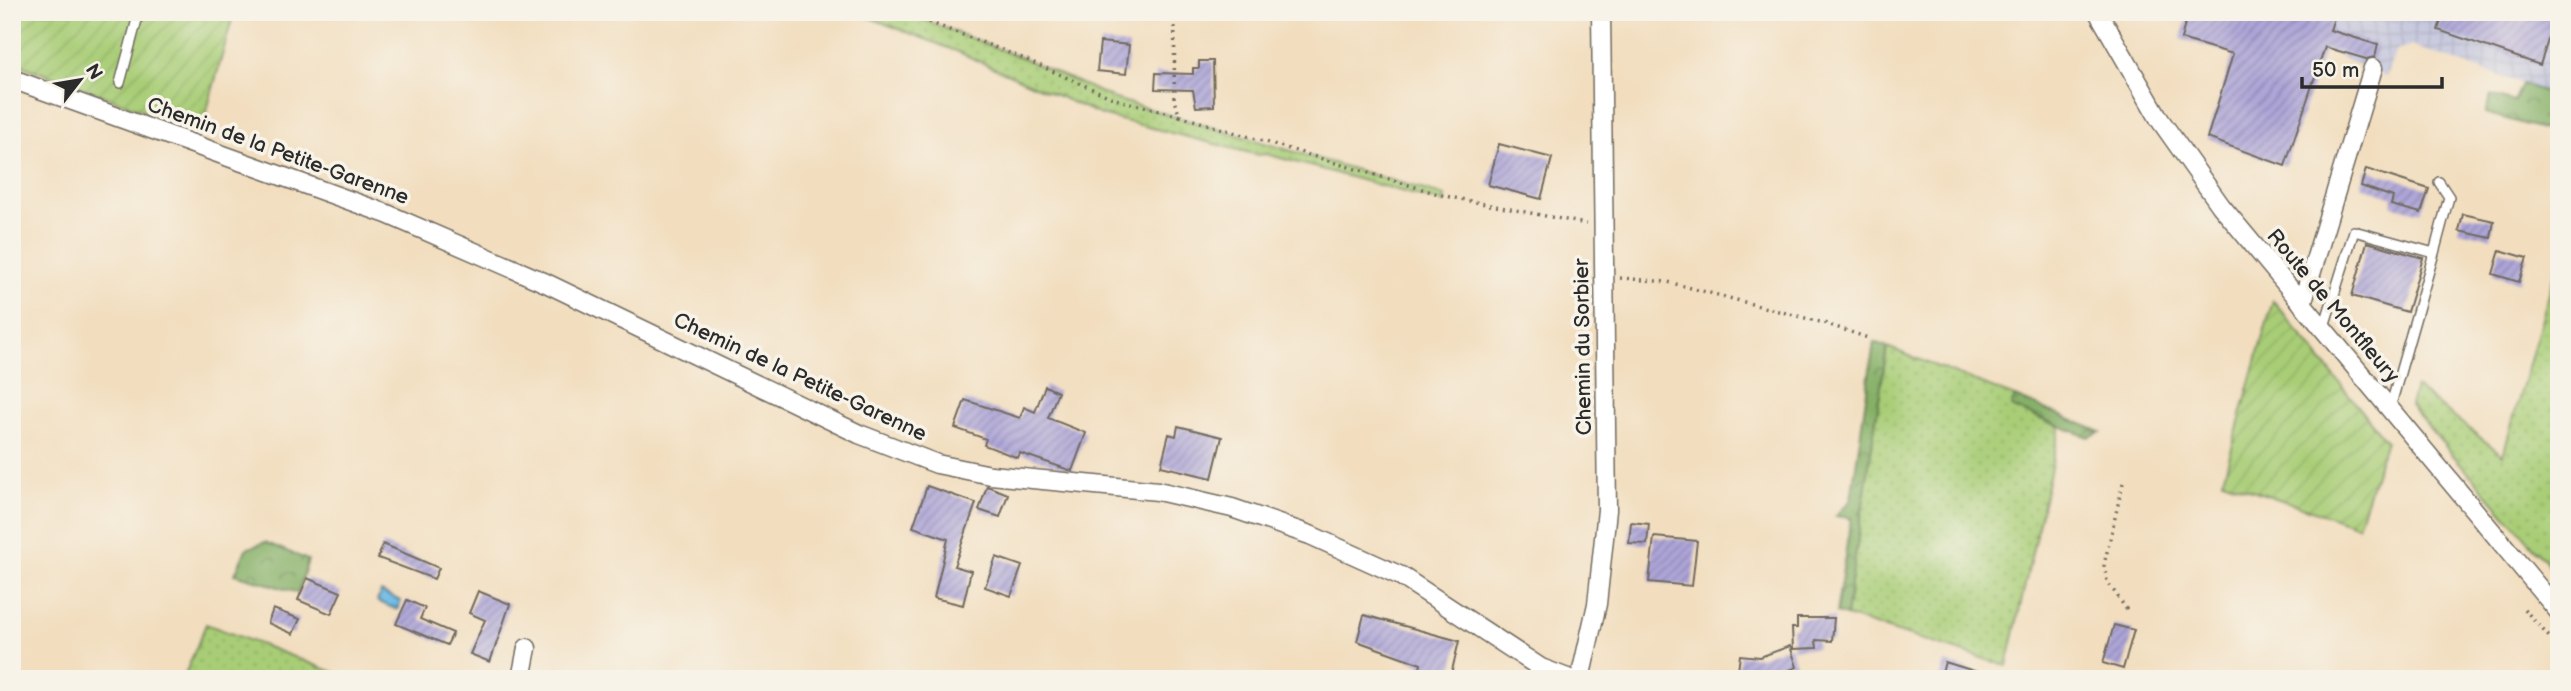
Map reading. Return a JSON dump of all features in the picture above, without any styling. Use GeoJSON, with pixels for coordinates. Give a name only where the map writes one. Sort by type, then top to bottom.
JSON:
{"type":"FeatureCollection","features":[{"type":"Feature","properties":{"kind":"street","name":"Chemin du Sorbier"},"geometry":{"type":"LineString","coordinates":[[1580,679],[1597,604],[1607,510],[1601,12]]}},
{"type":"Feature","properties":{"kind":"street","name":"Route de Montfleury"},"geometry":{"type":"LineString","coordinates":[[2098,12],[2180,152],[2246,237],[2559,611]]}},
{"type":"Feature","properties":{"kind":"street"},"geometry":{"type":"LineString","coordinates":[[2302,304],[2373,68]]}},
{"type":"Feature","properties":{"kind":"street","name":"Chemin de la Petite-Garenne"},"geometry":{"type":"LineString","coordinates":[[12,79],[387,214],[546,283],[859,434],[937,464],[990,475],[1158,491],[1232,508],[1310,535],[1401,576],[1541,667],[1570,679]]}},
{"type":"Feature","properties":{"kind":"street"},"geometry":{"type":"LineString","coordinates":[[521,679],[527,648]]}},
{"type":"Feature","properties":{"kind":"lane"},"geometry":{"type":"LineString","coordinates":[[120,83],[139,12]]}},
{"type":"Feature","properties":{"kind":"lane"},"geometry":{"type":"LineString","coordinates":[[2389,410],[2449,197],[2440,182]]}},
{"type":"Feature","properties":{"kind":"lane"},"geometry":{"type":"LineString","coordinates":[[2323,330],[2354,231],[2434,253]]}},
{"type":"Feature","properties":{"kind":"path"},"geometry":{"type":"LineString","coordinates":[[903,12],[1025,59],[1115,99],[1445,196],[1602,228]]}},
{"type":"Feature","properties":{"kind":"path"},"geometry":{"type":"LineString","coordinates":[[1175,12],[1174,102],[1180,116]]}},
{"type":"Feature","properties":{"kind":"path"},"geometry":{"type":"LineString","coordinates":[[1604,279],[1637,277],[1668,282],[1824,323],[1868,338]]}},
{"type":"Feature","properties":{"kind":"path"},"geometry":{"type":"LineString","coordinates":[[2123,483],[2104,565],[2107,581],[2129,613]]}},
{"type":"Feature","properties":{"kind":"path"},"geometry":{"type":"LineString","coordinates":[[2524,609],[2552,640]]}},
{"type":"Feature","properties":{"kind":"shaded area"},"geometry":{"type":"Polygon","coordinates":[[[2238,12],[2559,12],[2559,96],[2412,46],[2396,50],[2386,77],[2238,12]]]}},
{"type":"Feature","properties":{"kind":"green space"},"geometry":{"type":"Polygon","coordinates":[[[12,12],[234,12],[201,132],[12,62],[12,12]]]}},
{"type":"Feature","properties":{"kind":"green space"},"geometry":{"type":"Polygon","coordinates":[[[855,12],[903,12],[1025,59],[1115,99],[1445,196],[1444,203],[1266,154],[1258,155],[1101,115],[956,51],[855,12]]]}},
{"type":"Feature","properties":{"kind":"green space"},"geometry":{"type":"Polygon","coordinates":[[[2522,84],[2556,95],[2551,117],[2559,120],[2559,134],[2485,113],[2491,95],[2514,102],[2522,84]]]}},
{"type":"Feature","properties":{"kind":"green space"},"geometry":{"type":"Polygon","coordinates":[[[2559,258],[2559,576],[2410,406],[2415,387],[2503,455],[2559,258]]]}},
{"type":"Feature","properties":{"kind":"green space"},"geometry":{"type":"Polygon","coordinates":[[[2273,300],[2386,441],[2358,526],[2223,480],[2273,300]]]}},
{"type":"Feature","properties":{"kind":"green space"},"geometry":{"type":"Polygon","coordinates":[[[1874,342],[1887,347],[1846,616],[1836,613],[1851,518],[1836,516],[1851,500],[1874,342]]]}},
{"type":"Feature","properties":{"kind":"green space"},"geometry":{"type":"Polygon","coordinates":[[[1887,347],[2015,397],[2011,407],[2060,427],[2007,666],[1846,616],[1887,347]]]}},
{"type":"Feature","properties":{"kind":"green space"},"geometry":{"type":"Polygon","coordinates":[[[2015,397],[2101,432],[2088,437],[2011,407],[2015,397]]]}},
{"type":"Feature","properties":{"kind":"green space"},"geometry":{"type":"Polygon","coordinates":[[[265,542],[308,560],[298,593],[235,574],[246,549],[265,542]]]}},
{"type":"Feature","properties":{"kind":"green space"},"geometry":{"type":"Polygon","coordinates":[[[206,624],[352,679],[183,679],[206,624]]]}},
{"type":"Feature","properties":{"kind":"water"},"geometry":{"type":"Polygon","coordinates":[[[381,592],[401,601],[397,610],[377,601],[381,592]]]}},
{"type":"Feature","properties":{"kind":"building"},"geometry":{"type":"Polygon","coordinates":[[[2188,12],[2336,12],[2330,30],[2378,45],[2375,57],[2366,59],[2325,47],[2285,166],[2207,138],[2233,54],[2181,39],[2188,12]]]}},
{"type":"Feature","properties":{"kind":"building"},"geometry":{"type":"Polygon","coordinates":[[[2444,12],[2557,12],[2540,65],[2438,30],[2444,12]]]}},
{"type":"Feature","properties":{"kind":"building"},"geometry":{"type":"Polygon","coordinates":[[[1100,42],[1129,45],[1126,74],[1097,71],[1100,42]]]}},
{"type":"Feature","properties":{"kind":"building"},"geometry":{"type":"Polygon","coordinates":[[[1199,61],[1213,61],[1214,106],[1196,107],[1193,90],[1155,89],[1156,73],[1193,74],[1193,68],[1199,68],[1199,61]]]}},
{"type":"Feature","properties":{"kind":"building"},"geometry":{"type":"Polygon","coordinates":[[[1499,144],[1552,158],[1541,199],[1488,185],[1499,144]]]}},
{"type":"Feature","properties":{"kind":"building"},"geometry":{"type":"Polygon","coordinates":[[[2366,169],[2429,189],[2421,213],[2391,205],[2393,197],[2361,186],[2366,169]]]}},
{"type":"Feature","properties":{"kind":"building"},"geometry":{"type":"Polygon","coordinates":[[[2463,214],[2494,221],[2491,238],[2459,231],[2463,214]]]}},
{"type":"Feature","properties":{"kind":"building"},"geometry":{"type":"Polygon","coordinates":[[[2367,242],[2423,258],[2407,312],[2352,296],[2367,242]]]}},
{"type":"Feature","properties":{"kind":"building"},"geometry":{"type":"Polygon","coordinates":[[[2500,250],[2527,258],[2519,282],[2493,274],[2500,250]]]}},
{"type":"Feature","properties":{"kind":"building"},"geometry":{"type":"Polygon","coordinates":[[[1045,386],[1058,392],[1048,418],[1086,433],[1072,471],[1020,453],[1018,458],[984,445],[986,439],[955,428],[965,400],[1020,418],[1024,407],[1035,412],[1045,386]]]}},
{"type":"Feature","properties":{"kind":"building"},"geometry":{"type":"Polygon","coordinates":[[[1178,426],[1222,437],[1212,478],[1161,466],[1169,434],[1176,436],[1178,426]]]}},
{"type":"Feature","properties":{"kind":"building"},"geometry":{"type":"Polygon","coordinates":[[[927,486],[976,503],[954,566],[971,571],[963,605],[934,598],[948,539],[913,527],[927,486]]]}},
{"type":"Feature","properties":{"kind":"building"},"geometry":{"type":"Polygon","coordinates":[[[987,486],[1008,494],[1000,517],[979,510],[987,486]]]}},
{"type":"Feature","properties":{"kind":"building"},"geometry":{"type":"Polygon","coordinates":[[[1631,522],[1649,524],[1647,544],[1629,543],[1631,522]]]}},
{"type":"Feature","properties":{"kind":"building"},"geometry":{"type":"Polygon","coordinates":[[[1654,537],[1697,541],[1692,586],[1649,582],[1654,537]]]}},
{"type":"Feature","properties":{"kind":"building"},"geometry":{"type":"Polygon","coordinates":[[[383,544],[439,568],[434,579],[378,558],[383,544]]]}},
{"type":"Feature","properties":{"kind":"building"},"geometry":{"type":"Polygon","coordinates":[[[996,557],[1022,566],[1011,596],[985,587],[996,557]]]}},
{"type":"Feature","properties":{"kind":"building"},"geometry":{"type":"Polygon","coordinates":[[[307,578],[341,592],[331,614],[298,600],[307,578]]]}},
{"type":"Feature","properties":{"kind":"building"},"geometry":{"type":"Polygon","coordinates":[[[478,591],[510,604],[490,662],[470,654],[485,620],[469,613],[478,591]]]}},
{"type":"Feature","properties":{"kind":"building"},"geometry":{"type":"Polygon","coordinates":[[[407,600],[425,608],[420,619],[453,633],[447,645],[396,624],[407,600]]]}},
{"type":"Feature","properties":{"kind":"building"},"geometry":{"type":"Polygon","coordinates":[[[273,609],[300,619],[293,634],[268,623],[273,609]]]}},
{"type":"Feature","properties":{"kind":"building"},"geometry":{"type":"Polygon","coordinates":[[[1364,615],[1459,641],[1450,679],[1418,679],[1421,664],[1357,641],[1364,615]]]}},
{"type":"Feature","properties":{"kind":"building"},"geometry":{"type":"Polygon","coordinates":[[[1797,618],[1834,618],[1832,641],[1816,640],[1817,648],[1793,649],[1792,628],[1797,628],[1797,618]]]}},
{"type":"Feature","properties":{"kind":"building"},"geometry":{"type":"Polygon","coordinates":[[[2114,625],[2134,630],[2123,669],[2103,663],[2114,625]]]}},
{"type":"Feature","properties":{"kind":"building"},"geometry":{"type":"Polygon","coordinates":[[[1790,646],[1797,667],[1769,679],[1737,679],[1740,655],[1760,657],[1790,646]]]}},
{"type":"Feature","properties":{"kind":"building"},"geometry":{"type":"Polygon","coordinates":[[[1945,662],[1987,675],[1987,679],[1940,679],[1945,662]]]}}]}
